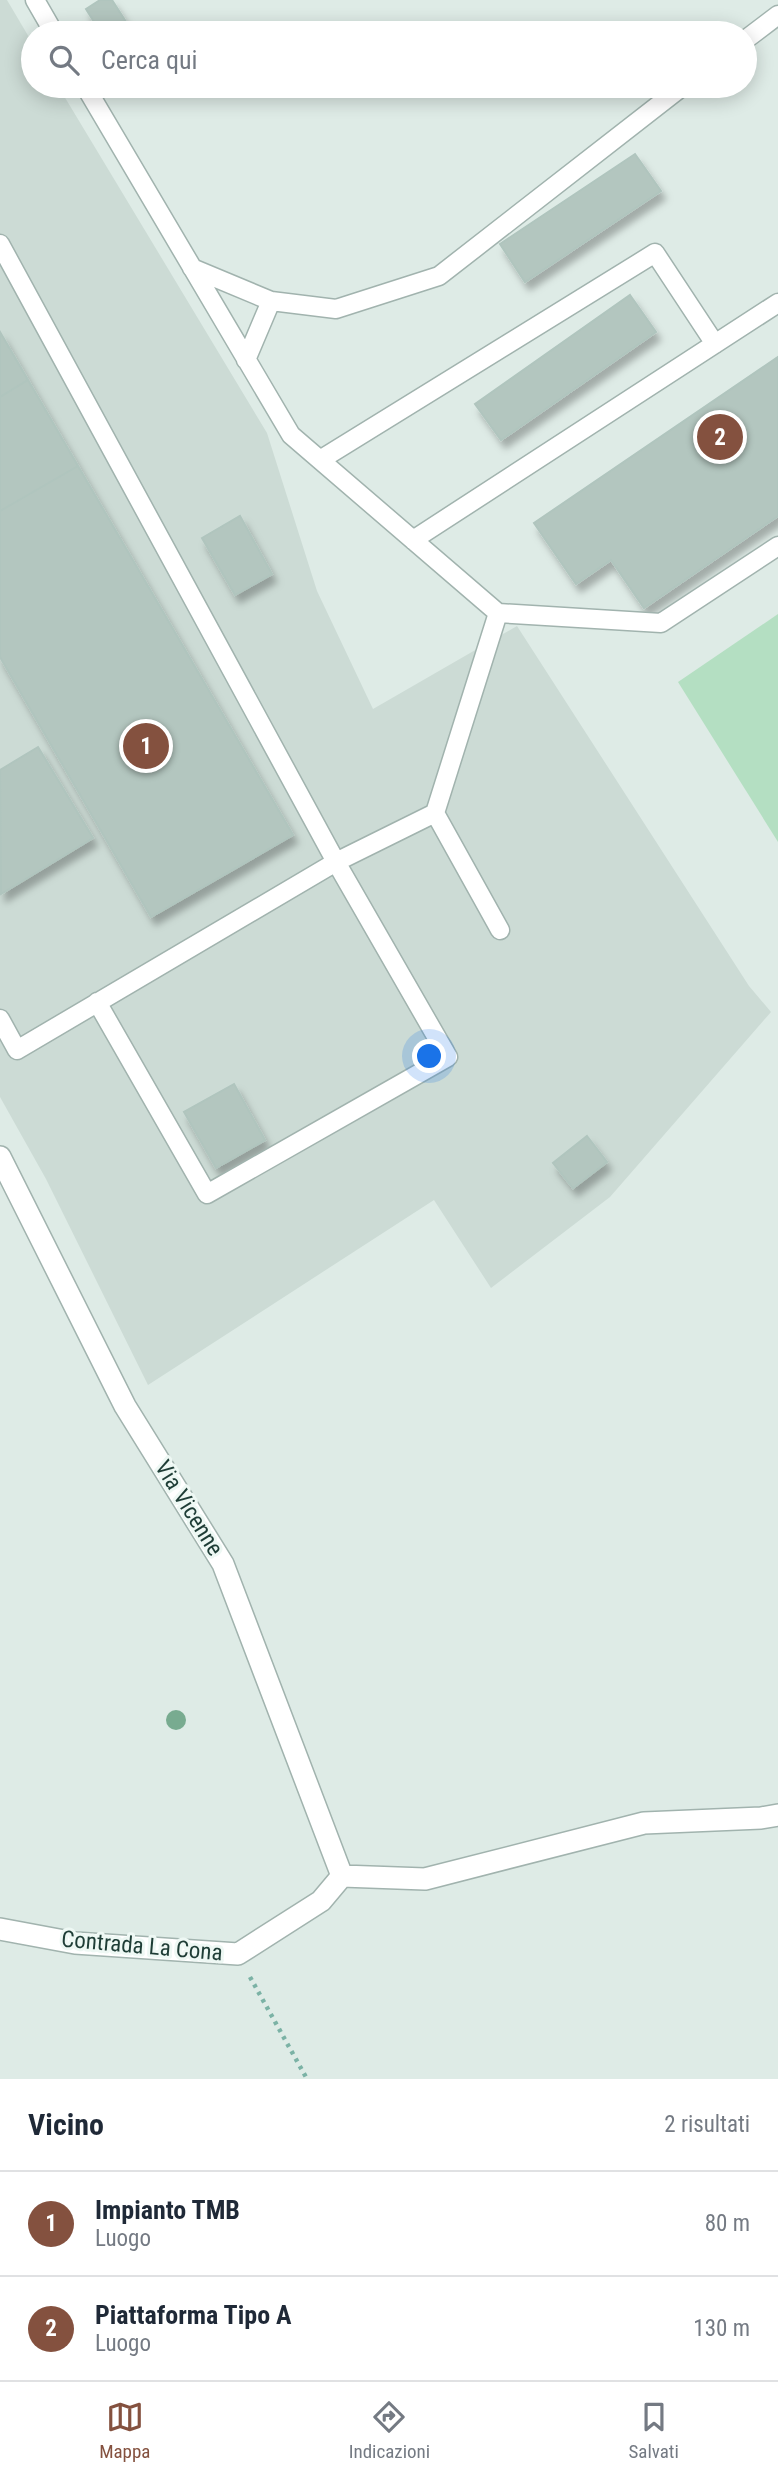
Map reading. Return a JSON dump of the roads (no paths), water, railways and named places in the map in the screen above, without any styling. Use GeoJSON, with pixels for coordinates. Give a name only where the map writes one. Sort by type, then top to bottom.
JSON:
{"type":"FeatureCollection","features":[{"type":"Feature","properties":{"kind":"street","name":"Via Vicenne"},"geometry":{"type":"LineString","coordinates":[[0,1157],[125,1406],[223,1564],[342,1876]]}},
{"type":"Feature","properties":{"kind":"street"},"geometry":{"type":"LineString","coordinates":[[342,1876],[425,1879],[644,1823],[778,1815]]}},
{"type":"Feature","properties":{"kind":"street","name":"Contrada La Cona"},"geometry":{"type":"LineString","coordinates":[[0,1928],[75,1943],[238,1954],[321,1901],[342,1876]]}},
{"type":"Feature","properties":{"kind":"lane"},"geometry":{"type":"LineString","coordinates":[[35,0],[47,21]]}},
{"type":"Feature","properties":{"kind":"lane"},"geometry":{"type":"LineString","coordinates":[[757,31],[778,15]]}},
{"type":"Feature","properties":{"kind":"lane"},"geometry":{"type":"LineString","coordinates":[[92,98],[291,435],[498,613],[661,623],[778,547]]}},
{"type":"Feature","properties":{"kind":"lane"},"geometry":{"type":"LineString","coordinates":[[192,268],[271,302],[337,309],[439,275],[668,98]]}},
{"type":"Feature","properties":{"kind":"lane"},"geometry":{"type":"LineString","coordinates":[[0,244],[336,862],[447,1057],[207,1194],[97,1002]]}},
{"type":"Feature","properties":{"kind":"lane"},"geometry":{"type":"LineString","coordinates":[[320,460],[655,253],[715,344]]}},
{"type":"Feature","properties":{"kind":"lane"},"geometry":{"type":"LineString","coordinates":[[246,360],[271,302]]}},
{"type":"Feature","properties":{"kind":"lane"},"geometry":{"type":"LineString","coordinates":[[413,540],[778,303]]}},
{"type":"Feature","properties":{"kind":"lane"},"geometry":{"type":"LineString","coordinates":[[0,1019],[16,1050],[336,862],[435,813],[498,613]]}},
{"type":"Feature","properties":{"kind":"lane"},"geometry":{"type":"LineString","coordinates":[[435,813],[500,930]]}},
{"type":"Feature","properties":{"kind":"place","name":"Piattaforma Tipo A"},"geometry":{"type":"Point","coordinates":[720,437]}},
{"type":"Feature","properties":{"kind":"place","name":"Impianto TMB"},"geometry":{"type":"Point","coordinates":[146,746]}}]}
